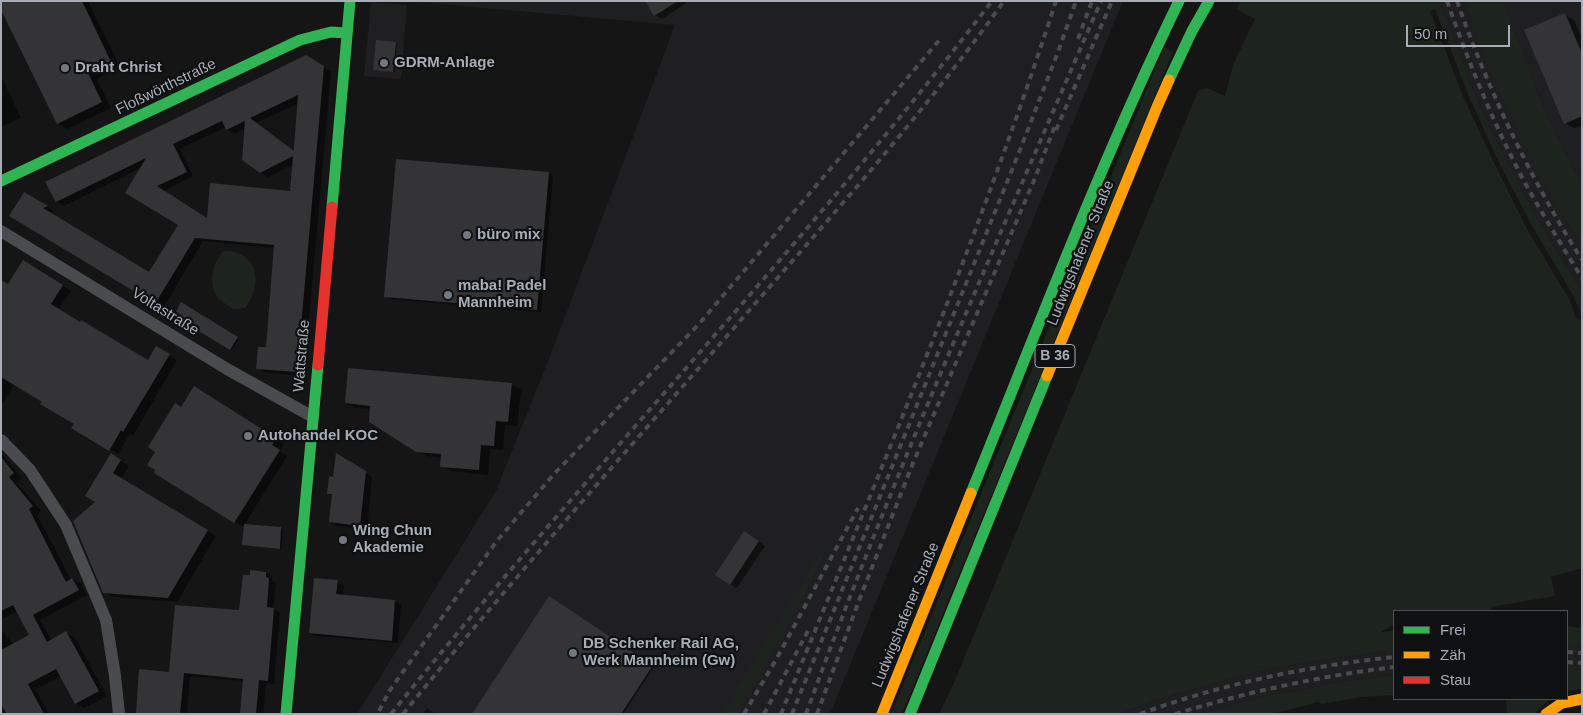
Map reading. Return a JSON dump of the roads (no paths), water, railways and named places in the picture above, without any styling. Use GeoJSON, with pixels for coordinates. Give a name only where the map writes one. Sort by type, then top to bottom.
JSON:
{"type":"FeatureCollection","features":[{"type":"Feature","properties":{"kind":"main road","name":"Wattstraße"},"geometry":{"type":"LineString","coordinates":[[286,714],[350,1]]}},
{"type":"Feature","properties":{"kind":"main road","name":"Ludwigshafener Straße"},"geometry":{"type":"LineString","coordinates":[[882,714],[1102,170],[1149,63],[1179,1]]}},
{"type":"Feature","properties":{"kind":"main road","name":"Ludwigshafener Straße"},"geometry":{"type":"LineString","coordinates":[[910,714],[1157,107],[1192,31],[1209,1]]}},
{"type":"Feature","properties":{"kind":"main road","name":"Floßwörthstraße"},"geometry":{"type":"LineString","coordinates":[[1,182],[300,40],[331,32],[347,33]]}},
{"type":"Feature","properties":{"kind":"main road"},"geometry":{"type":"LineString","coordinates":[[1546,714],[1557,704],[1582,699]]}},
{"type":"Feature","properties":{"kind":"street","name":"Voltastraße"},"geometry":{"type":"LineString","coordinates":[[1,231],[227,369],[313,417]]}},
{"type":"Feature","properties":{"kind":"street"},"geometry":{"type":"LineString","coordinates":[[1,440],[30,470],[66,525],[106,620],[119,714]]}},
{"type":"Feature","properties":{"kind":"railway"},"geometry":{"type":"LineString","coordinates":[[391,714],[507,574],[863,162],[992,1]]}},
{"type":"Feature","properties":{"kind":"railway"},"geometry":{"type":"LineString","coordinates":[[403,714],[535,556],[886,152],[976,40],[1004,1]]}},
{"type":"Feature","properties":{"kind":"railway"},"geometry":{"type":"LineString","coordinates":[[781,714],[960,271],[1056,1]]}},
{"type":"Feature","properties":{"kind":"railway"},"geometry":{"type":"LineString","coordinates":[[792,714],[1020,150],[1076,1]]}},
{"type":"Feature","properties":{"kind":"railway"},"geometry":{"type":"LineString","coordinates":[[1078,39],[1092,1]]}},
{"type":"Feature","properties":{"kind":"railway"},"geometry":{"type":"LineString","coordinates":[[806,714],[911,444],[1101,1]]}},
{"type":"Feature","properties":{"kind":"railway"},"geometry":{"type":"LineString","coordinates":[[1056,130],[1112,1]]}},
{"type":"Feature","properties":{"kind":"railway"},"geometry":{"type":"LineString","coordinates":[[1447,1],[1483,94],[1503,139],[1525,183],[1582,278]]}},
{"type":"Feature","properties":{"kind":"railway"},"geometry":{"type":"LineString","coordinates":[[1457,1],[1469,35],[1512,134],[1545,198],[1582,260]]}},
{"type":"Feature","properties":{"kind":"railway"},"geometry":{"type":"LineString","coordinates":[[379,711],[390,690],[496,542],[554,474],[699,324],[942,37]]}},
{"type":"Feature","properties":{"kind":"railway"},"geometry":{"type":"LineString","coordinates":[[817,714],[913,463],[1035,178],[1056,123]]}},
{"type":"Feature","properties":{"kind":"railway"},"geometry":{"type":"LineString","coordinates":[[744,714],[777,658],[858,508]]}},
{"type":"Feature","properties":{"kind":"railway"},"geometry":{"type":"LineString","coordinates":[[764,714],[810,627]]}},
{"type":"Feature","properties":{"kind":"railway"},"geometry":{"type":"LineString","coordinates":[[1568,652],[1582,653]]}},
{"type":"Feature","properties":{"kind":"railway"},"geometry":{"type":"LineString","coordinates":[[1140,714],[1233,685],[1329,665],[1393,657]]}},
{"type":"Feature","properties":{"kind":"railway"},"geometry":{"type":"LineString","coordinates":[[1568,662],[1582,663]]}},
{"type":"Feature","properties":{"kind":"railway"},"geometry":{"type":"LineString","coordinates":[[1175,714],[1284,686],[1393,667]]}},
{"type":"Feature","properties":{"kind":"place","name":"GDRM-Anlage"},"geometry":{"type":"Point","coordinates":[384,63]}},
{"type":"Feature","properties":{"kind":"place","name":"Draht Christ"},"geometry":{"type":"Point","coordinates":[65,68]}},
{"type":"Feature","properties":{"kind":"place","name":"büro mix"},"geometry":{"type":"Point","coordinates":[467,235]}},
{"type":"Feature","properties":{"kind":"place","name":"maba! Padel Mannheim"},"geometry":{"type":"Point","coordinates":[448,295]}},
{"type":"Feature","properties":{"kind":"place","name":"Autohandel KOC"},"geometry":{"type":"Point","coordinates":[248,436]}},
{"type":"Feature","properties":{"kind":"place","name":"Wing Chun Akademie"},"geometry":{"type":"Point","coordinates":[343,540]}},
{"type":"Feature","properties":{"kind":"place","name":"DB Schenker Rail AG, Werk Mannheim (Gw)"},"geometry":{"type":"Point","coordinates":[573,653]}}]}
